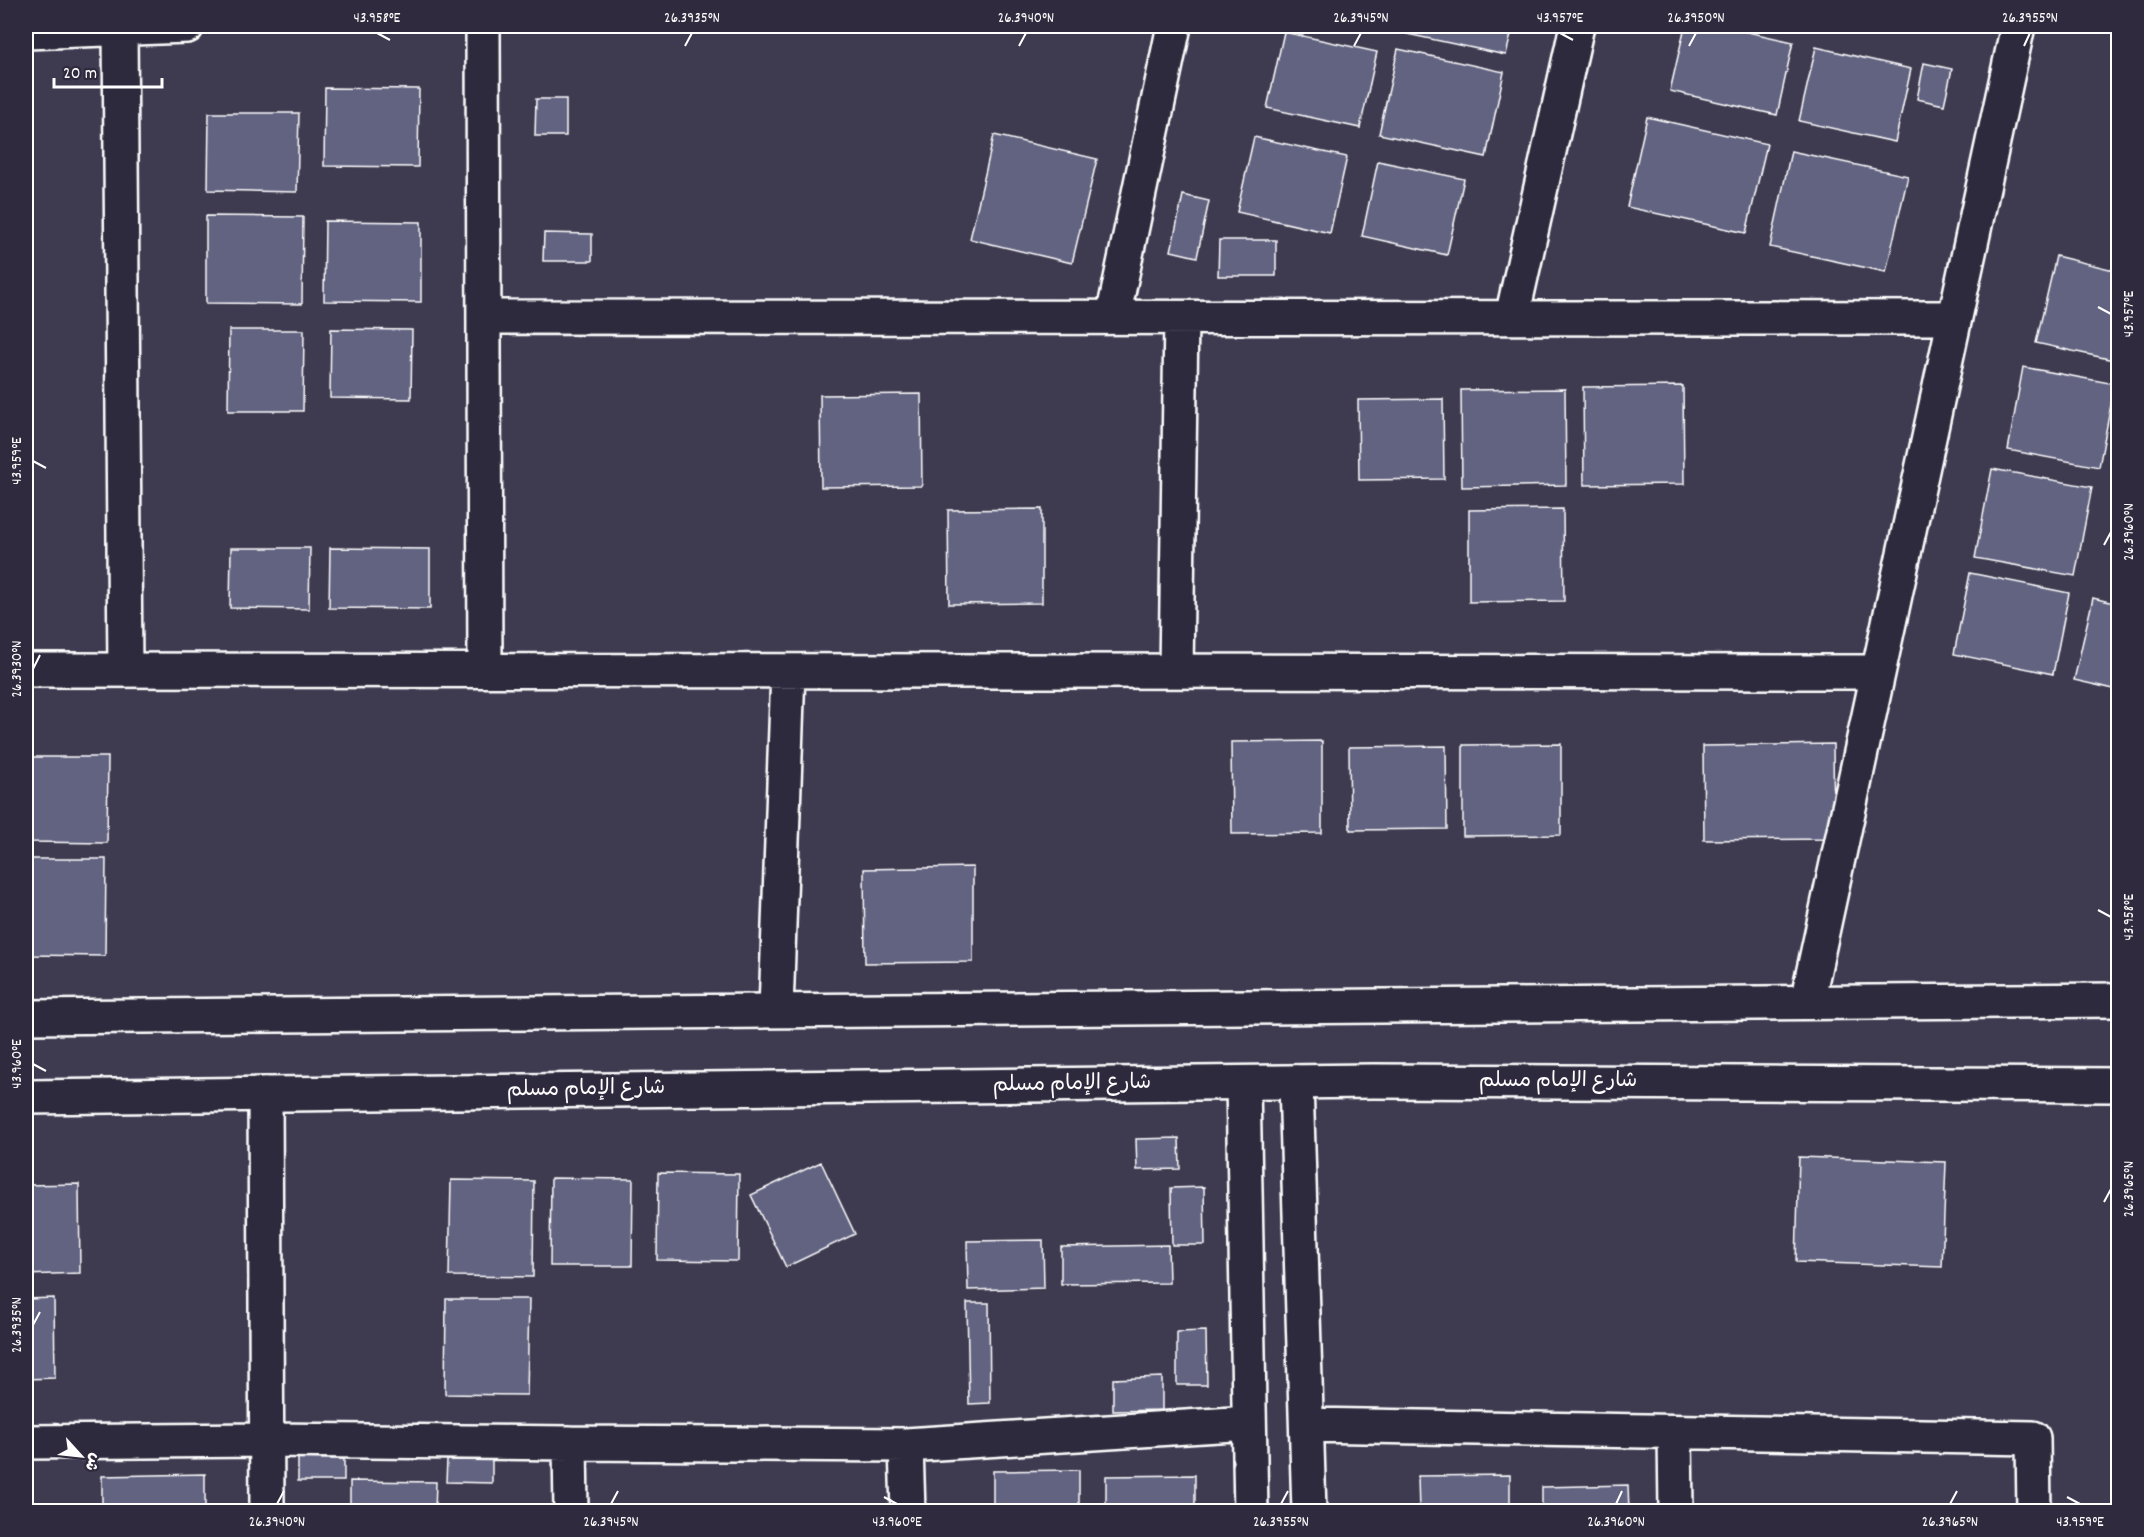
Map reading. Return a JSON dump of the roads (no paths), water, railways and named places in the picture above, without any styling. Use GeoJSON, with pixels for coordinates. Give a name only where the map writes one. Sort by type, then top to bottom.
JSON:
{"type":"FeatureCollection","features":[{"type":"Feature","properties":{"kind":"street"},"geometry":{"type":"LineString","coordinates":[[26,32],[187,26]]}},
{"type":"Feature","properties":{"kind":"street"},"geometry":{"type":"LineString","coordinates":[[483,26],[485,670]]}},
{"type":"Feature","properties":{"kind":"street"},"geometry":{"type":"LineString","coordinates":[[1113,317],[1174,26]]}},
{"type":"Feature","properties":{"kind":"street"},"geometry":{"type":"LineString","coordinates":[[1512,317],[1577,26]]}},
{"type":"Feature","properties":{"kind":"street"},"geometry":{"type":"LineString","coordinates":[[1807,1002],[2018,26]]}},
{"type":"Feature","properties":{"kind":"street"},"geometry":{"type":"LineString","coordinates":[[120,28],[125,670]]}},
{"type":"Feature","properties":{"kind":"street"},"geometry":{"type":"LineString","coordinates":[[484,317],[1955,318]]}},
{"type":"Feature","properties":{"kind":"street"},"geometry":{"type":"LineString","coordinates":[[1176,671],[1181,318]]}},
{"type":"Feature","properties":{"kind":"street"},"geometry":{"type":"LineString","coordinates":[[26,670],[1878,672]]}},
{"type":"Feature","properties":{"kind":"street"},"geometry":{"type":"LineString","coordinates":[[776,1010],[788,670]]}},
{"type":"Feature","properties":{"kind":"street"},"geometry":{"type":"LineString","coordinates":[[26,1017],[2118,1000]]}},
{"type":"Feature","properties":{"kind":"street","name":"شارع الإمام مسلم"},"geometry":{"type":"LineString","coordinates":[[26,1097],[1384,1081],[2118,1085]]}},
{"type":"Feature","properties":{"kind":"street"},"geometry":{"type":"LineString","coordinates":[[1296,1082],[1309,1512]]}},
{"type":"Feature","properties":{"kind":"street"},"geometry":{"type":"LineString","coordinates":[[1243,1083],[1251,1512]]}},
{"type":"Feature","properties":{"kind":"street"},"geometry":{"type":"LineString","coordinates":[[265,1094],[267,1512]]}},
{"type":"Feature","properties":{"kind":"street"},"geometry":{"type":"LineString","coordinates":[[26,1442],[267,1440],[906,1445],[1249,1424]]}},
{"type":"Feature","properties":{"kind":"street"},"geometry":{"type":"LineString","coordinates":[[1307,1425],[2033,1438],[2034,1512]]}},
{"type":"Feature","properties":{"kind":"street"},"geometry":{"type":"LineString","coordinates":[[1675,1432],[1676,1512]]}},
{"type":"Feature","properties":{"kind":"street"},"geometry":{"type":"LineString","coordinates":[[570,1443],[571,1512]]}},
{"type":"Feature","properties":{"kind":"street"},"geometry":{"type":"LineString","coordinates":[[906,1445],[908,1512]]}}]}
